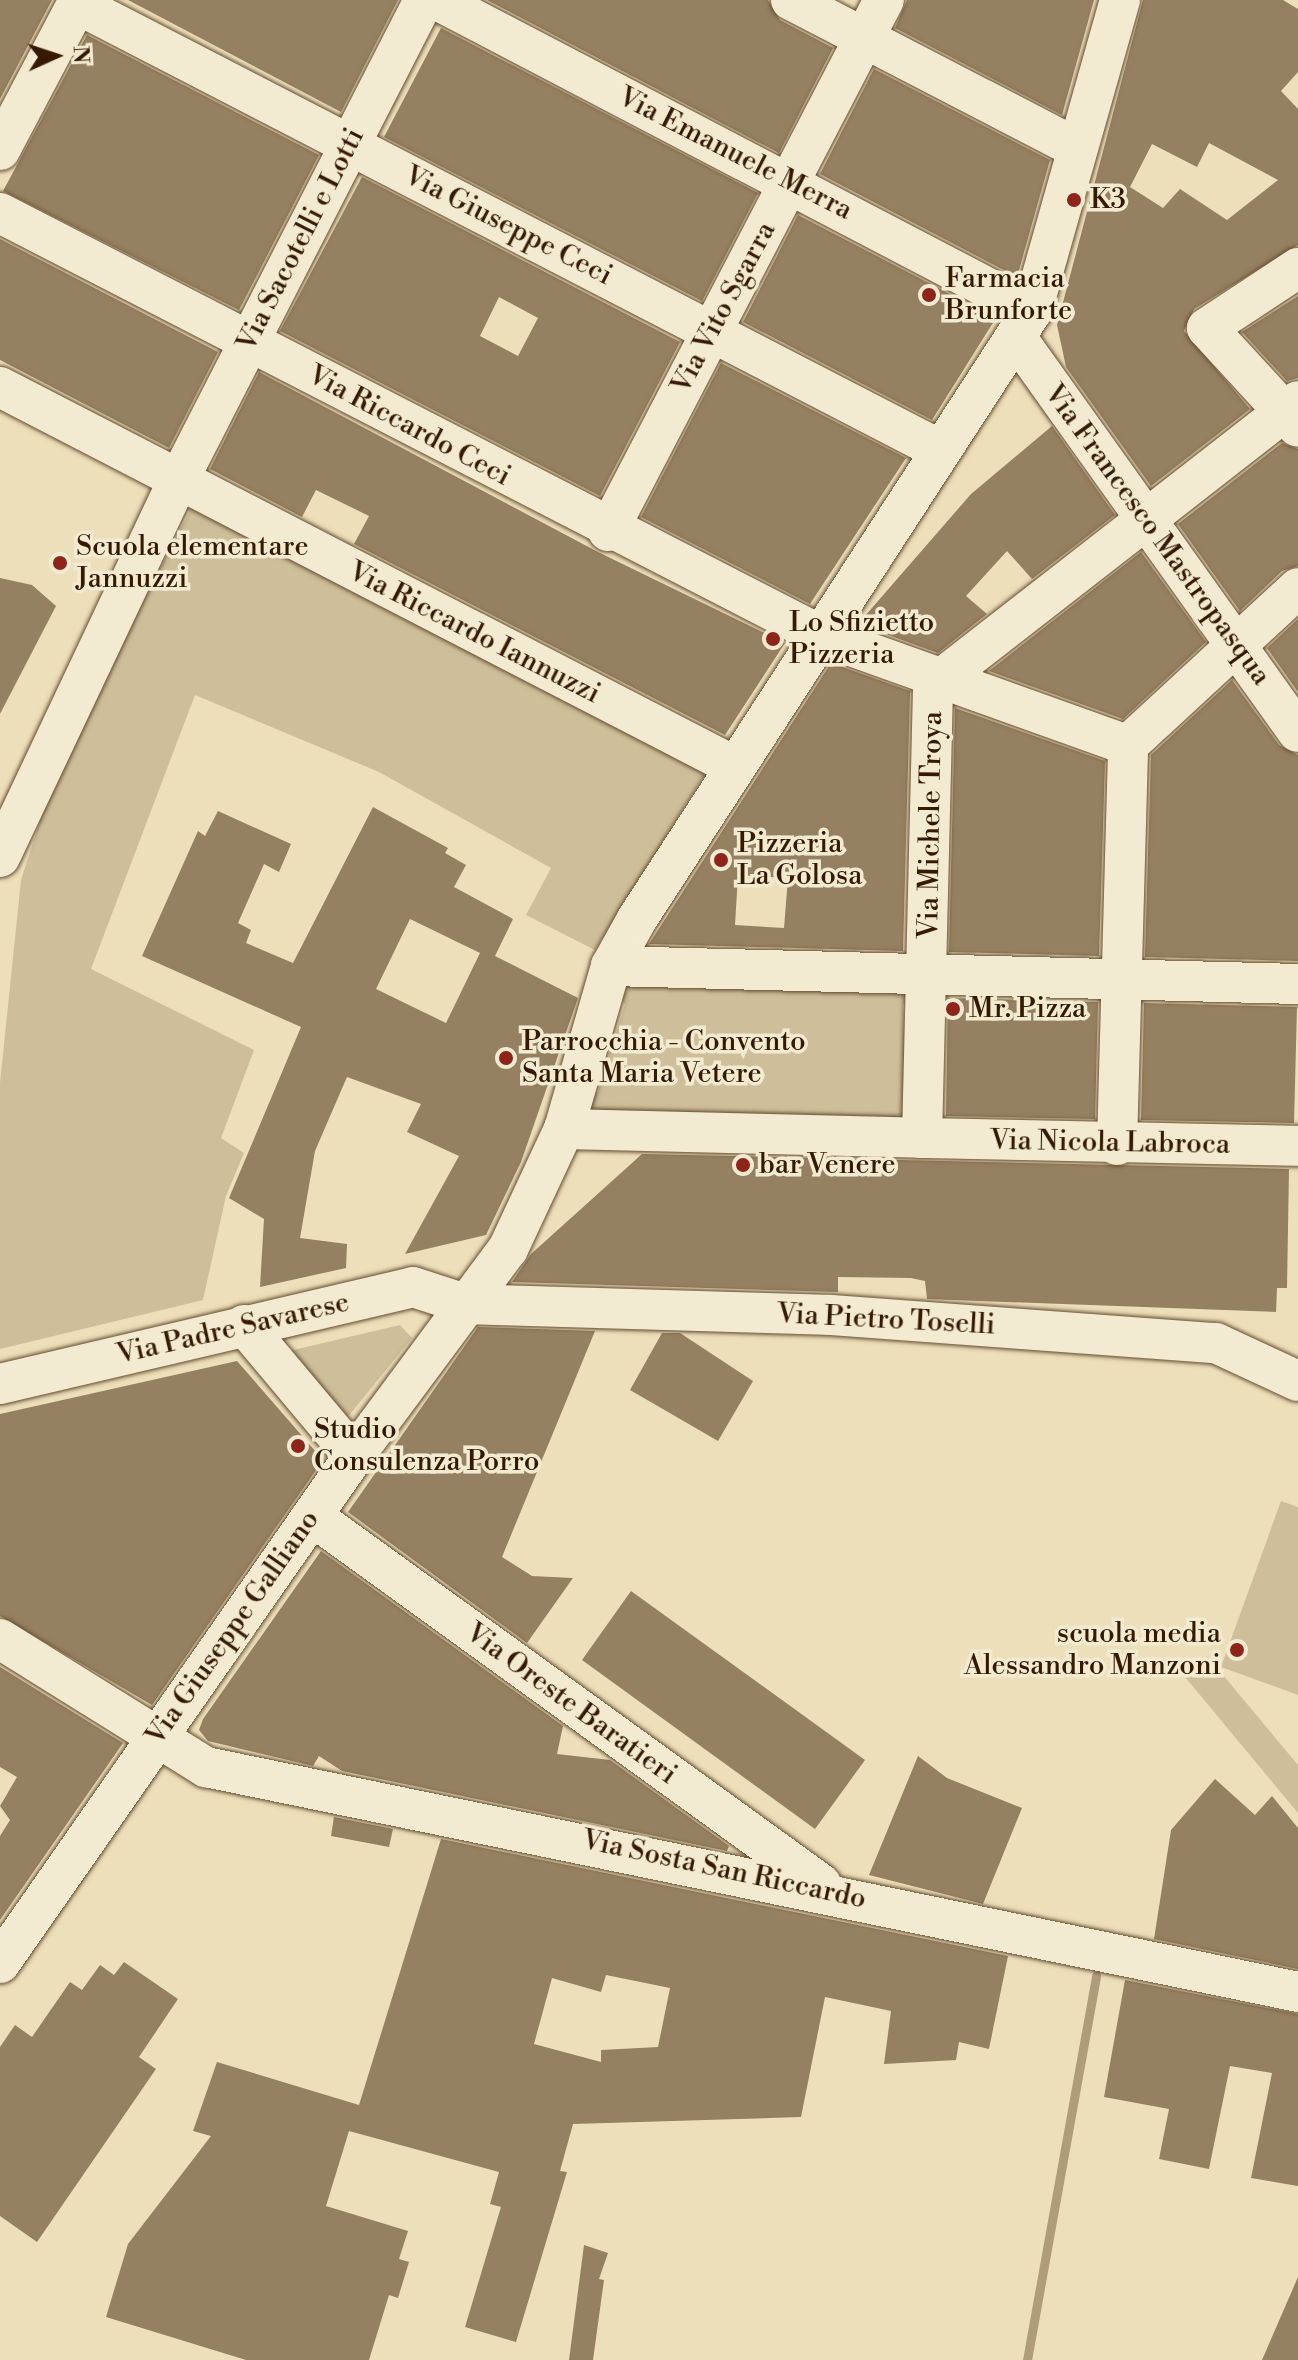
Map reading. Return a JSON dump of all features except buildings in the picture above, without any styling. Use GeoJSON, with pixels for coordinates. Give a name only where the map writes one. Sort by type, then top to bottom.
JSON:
{"type":"FeatureCollection","features":[{"type":"Feature","properties":{"kind":"street","name":"Via Sacotelli e Lotti"},"geometry":{"type":"LineString","coordinates":[[0,857],[9,811],[424,0]]}},
{"type":"Feature","properties":{"kind":"street","name":"Via Emanuele Merra"},"geometry":{"type":"LineString","coordinates":[[437,0],[791,183],[1024,324]]}},
{"type":"Feature","properties":{"kind":"street"},"geometry":{"type":"LineString","coordinates":[[791,0],[1076,148]]}},
{"type":"Feature","properties":{"kind":"street","name":"Via Vito Sgarra"},"geometry":{"type":"LineString","coordinates":[[608,531],[884,0]]}},
{"type":"Feature","properties":{"kind":"street","name":"Via Giuseppe Galliano"},"geometry":{"type":"LineString","coordinates":[[0,1963],[354,1456],[508,1249],[564,1129],[611,966],[938,449],[1024,324],[1120,0]]}},
{"type":"Feature","properties":{"kind":"street","name":"Via Giuseppe Ceci"},"geometry":{"type":"LineString","coordinates":[[78,2],[938,449]]}},
{"type":"Feature","properties":{"kind":"street"},"geometry":{"type":"LineString","coordinates":[[0,150],[78,2]]}},
{"type":"Feature","properties":{"kind":"street","name":"Via Riccardo Ceci"},"geometry":{"type":"LineString","coordinates":[[0,213],[608,531],[820,635],[1128,745]]}},
{"type":"Feature","properties":{"kind":"street"},"geometry":{"type":"LineString","coordinates":[[937,677],[1146,516],[1293,413],[1207,328],[1298,268]]}},
{"type":"Feature","properties":{"kind":"street","name":"Via Francesco Mastropasqua"},"geometry":{"type":"LineString","coordinates":[[1024,324],[1146,516],[1298,732]]}},
{"type":"Feature","properties":{"kind":"street","name":"Via Riccardo Iannuzzi"},"geometry":{"type":"LineString","coordinates":[[0,387],[736,767]]}},
{"type":"Feature","properties":{"kind":"street"},"geometry":{"type":"LineString","coordinates":[[1117,1145],[1128,745],[1298,588]]}},
{"type":"Feature","properties":{"kind":"street","name":"Via Michele Troya"},"geometry":{"type":"LineString","coordinates":[[922,1138],[937,677]]}},
{"type":"Feature","properties":{"kind":"street"},"geometry":{"type":"LineString","coordinates":[[611,966],[1298,984]]}},
{"type":"Feature","properties":{"kind":"street","name":"Via Nicola Labroca"},"geometry":{"type":"LineString","coordinates":[[564,1129],[1117,1145],[1298,1146]]}},
{"type":"Feature","properties":{"kind":"street","name":"Via Padre Savarese"},"geometry":{"type":"LineString","coordinates":[[0,1384],[413,1287],[465,1304]]}},
{"type":"Feature","properties":{"kind":"street","name":"Via Pietro Toselli"},"geometry":{"type":"LineString","coordinates":[[465,1304],[831,1315],[1216,1343],[1298,1381]]}},
{"type":"Feature","properties":{"kind":"street"},"geometry":{"type":"LineString","coordinates":[[244,1325],[354,1456]]}},
{"type":"Feature","properties":{"kind":"street","name":"Via Oreste Baratieri"},"geometry":{"type":"LineString","coordinates":[[312,1516],[831,1891]]}},
{"type":"Feature","properties":{"kind":"street","name":"Via Sosta San Riccardo"},"geometry":{"type":"LineString","coordinates":[[0,1639],[206,1767],[831,1891],[1298,1992]]}},
{"type":"Feature","properties":{"kind":"shaded area"},"geometry":{"type":"Polygon","coordinates":[[[193,505],[707,771],[595,950],[526,915],[551,868],[379,772],[195,695],[91,969],[254,1050],[221,1138],[244,1153],[226,1196],[203,1300],[0,1349],[0,1083],[21,880],[57,768],[193,505]]]}},
{"type":"Feature","properties":{"kind":"shaded area"},"geometry":{"type":"Polygon","coordinates":[[[622,981],[907,982],[913,1003],[903,1004],[907,1122],[588,1115],[586,1093],[598,1092],[625,1004],[618,998],[622,981]]]}},
{"type":"Feature","properties":{"kind":"shaded area"},"geometry":{"type":"Polygon","coordinates":[[[400,1325],[412,1338],[347,1418],[289,1351],[400,1325]]]}},
{"type":"Feature","properties":{"kind":"shaded area"},"geometry":{"type":"Polygon","coordinates":[[[1281,1501],[1298,1507],[1298,1695],[1221,1667],[1281,1501]]]}},
{"type":"Feature","properties":{"kind":"shaded area"},"geometry":{"type":"Polygon","coordinates":[[[1208,1657],[1298,1765],[1298,1813],[1185,1677],[1208,1657]]]}},
{"type":"Feature","properties":{"kind":"waterway"},"geometry":{"type":"LineString","coordinates":[[1027,2360],[1096,1975]]}},
{"type":"Feature","properties":{"kind":"place","name":"K3"},"geometry":{"type":"Point","coordinates":[1074,200]}},
{"type":"Feature","properties":{"kind":"place","name":"Farmacia Brunforte"},"geometry":{"type":"Point","coordinates":[929,295]}},
{"type":"Feature","properties":{"kind":"place","name":"Scuola elementare Jannuzzi"},"geometry":{"type":"Point","coordinates":[60,563]}},
{"type":"Feature","properties":{"kind":"place","name":"Lo Sfizietto Pizzeria"},"geometry":{"type":"Point","coordinates":[773,639]}},
{"type":"Feature","properties":{"kind":"place","name":"Pizzeria La Golosa"},"geometry":{"type":"Point","coordinates":[721,860]}},
{"type":"Feature","properties":{"kind":"place","name":"Mr. Pizza"},"geometry":{"type":"Point","coordinates":[953,1009]}},
{"type":"Feature","properties":{"kind":"place","name":"Parrocchia - Convento Santa Maria Vetere"},"geometry":{"type":"Point","coordinates":[506,1058]}},
{"type":"Feature","properties":{"kind":"place","name":"bar Venere"},"geometry":{"type":"Point","coordinates":[743,1165]}},
{"type":"Feature","properties":{"kind":"place","name":"Studio Consulenza Porro"},"geometry":{"type":"Point","coordinates":[298,1446]}},
{"type":"Feature","properties":{"kind":"place","name":"scuola media Alessandro Manzoni"},"geometry":{"type":"Point","coordinates":[1237,1650]}}]}
